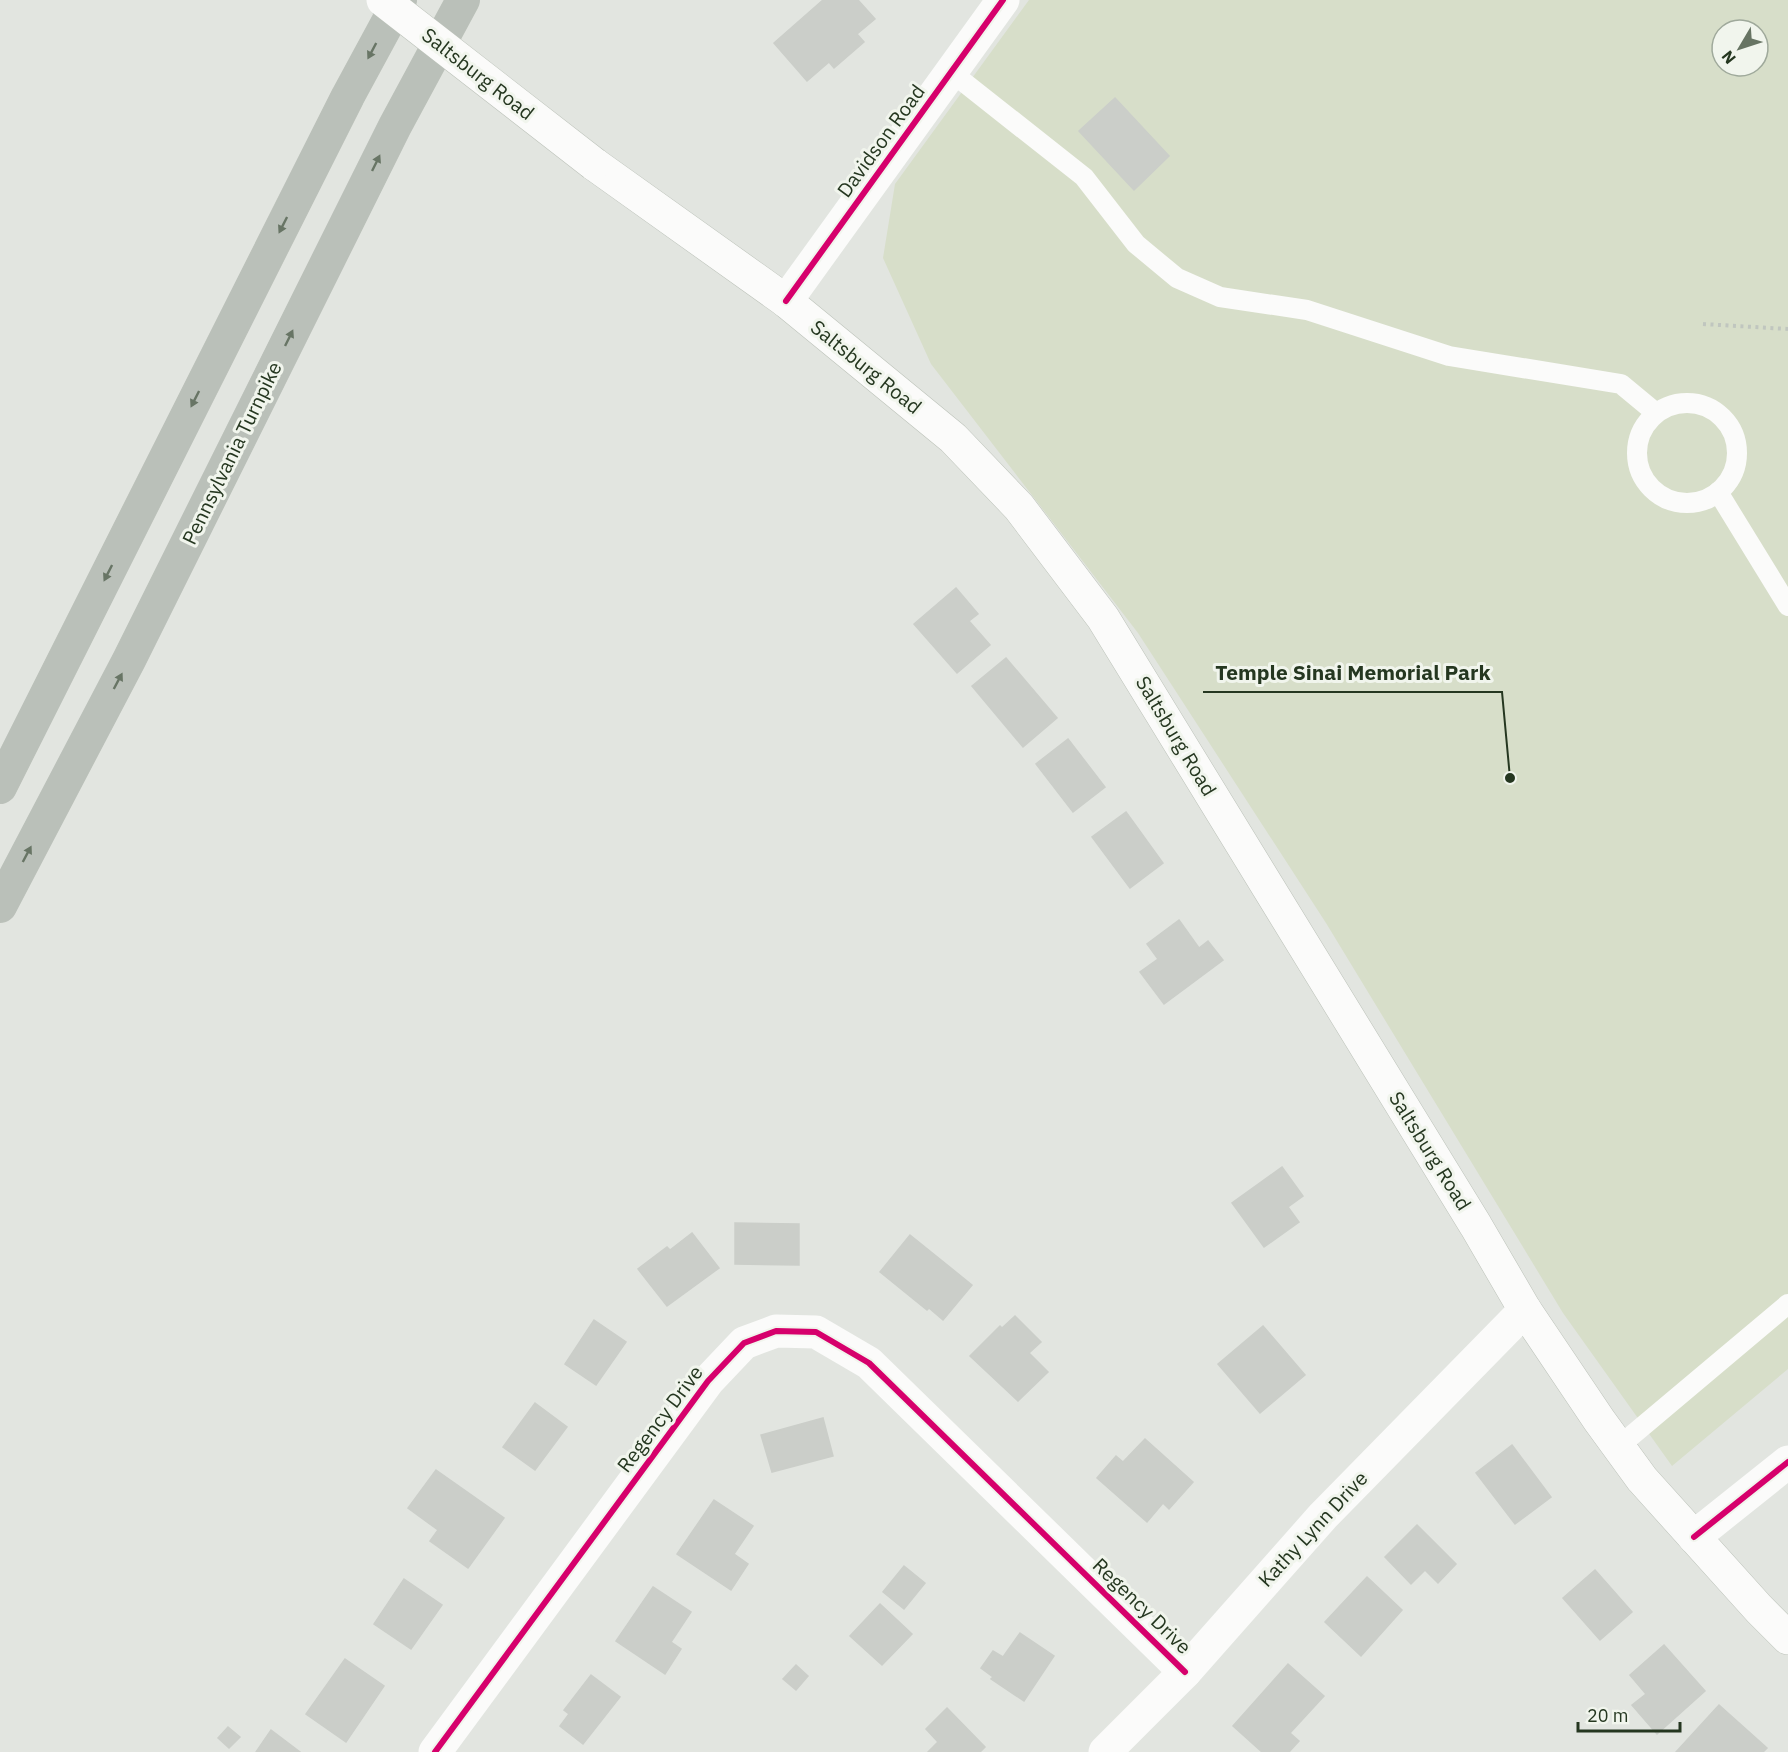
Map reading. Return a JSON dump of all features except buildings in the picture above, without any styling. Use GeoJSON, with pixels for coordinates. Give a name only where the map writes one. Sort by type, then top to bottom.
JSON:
{"type":"FeatureCollection","features":[{"type":"Feature","properties":{"kind":"highway"},"geometry":{"type":"LineString","coordinates":[[0,787],[348,96],[400,0]]}},
{"type":"Feature","properties":{"kind":"highway","name":"Pennsylvania Turnpike"},"geometry":{"type":"LineString","coordinates":[[0,906],[129,660],[394,126],[463,0]]}},
{"type":"Feature","properties":{"kind":"street","name":"Saltsburg Road"},"geometry":{"type":"LineString","coordinates":[[383,0],[594,164],[786,302],[953,438],[1019,507],[1104,618],[1525,1310],[1618,1447],[1642,1479],[1788,1638]]}},
{"type":"Feature","properties":{"kind":"street","name":"Davidson Road"},"geometry":{"type":"LineString","coordinates":[[786,302],[1004,0]]}},
{"type":"Feature","properties":{"kind":"street","name":"Kathy Lynn Drive"},"geometry":{"type":"LineString","coordinates":[[1105,1752],[1185,1672],[1323,1516],[1525,1310]]}},
{"type":"Feature","properties":{"kind":"street","name":"Regency Drive"},"geometry":{"type":"LineString","coordinates":[[435,1752],[708,1381],[744,1343],[776,1331],[816,1332],[869,1363],[1185,1672]]}},
{"type":"Feature","properties":{"kind":"street"},"geometry":{"type":"LineString","coordinates":[[1694,1537],[1788,1462]]}},
{"type":"Feature","properties":{"kind":"lane"},"geometry":{"type":"LineString","coordinates":[[951,72],[1084,177],[1136,244],[1177,278],[1220,297],[1307,310],[1449,356],[1621,384],[1656,413]]}},
{"type":"Feature","properties":{"kind":"lane"},"geometry":{"type":"LineString","coordinates":[[1693,403],[1712,409],[1726,421],[1735,440],[1737,459],[1731,477],[1718,492],[1700,501],[1681,502],[1662,496],[1647,483],[1638,466],[1637,446],[1643,428],[1656,413],[1673,404],[1693,403]]}},
{"type":"Feature","properties":{"kind":"lane"},"geometry":{"type":"LineString","coordinates":[[1718,492],[1788,606]]}},
{"type":"Feature","properties":{"kind":"lane"},"geometry":{"type":"LineString","coordinates":[[1618,1447],[1788,1304]]}},
{"type":"Feature","properties":{"kind":"path"},"geometry":{"type":"LineString","coordinates":[[1703,324],[1788,329]]}},
{"type":"Feature","properties":{"kind":"green space"},"geometry":{"type":"Polygon","coordinates":[[[1029,0],[1788,0],[1788,1369],[1672,1466],[1563,1313],[1326,923],[1138,633],[931,364],[883,258],[895,184],[1029,0]]]}},
{"type":"Feature","properties":{"kind":"cycle path"},"geometry":{"type":"LineString","coordinates":[[786,301],[1003,0]]}},
{"type":"Feature","properties":{"kind":"cycle path"},"geometry":{"type":"LineString","coordinates":[[435,1752],[708,1381],[744,1343],[776,1331],[816,1332],[869,1363],[1185,1672]]}},
{"type":"Feature","properties":{"kind":"cycle path"},"geometry":{"type":"LineString","coordinates":[[1694,1537],[1788,1462]]}},
{"type":"Feature","properties":{"kind":"place","name":"Temple Sinai Memorial Park"},"geometry":{"type":"Point","coordinates":[1510,778]}}]}
